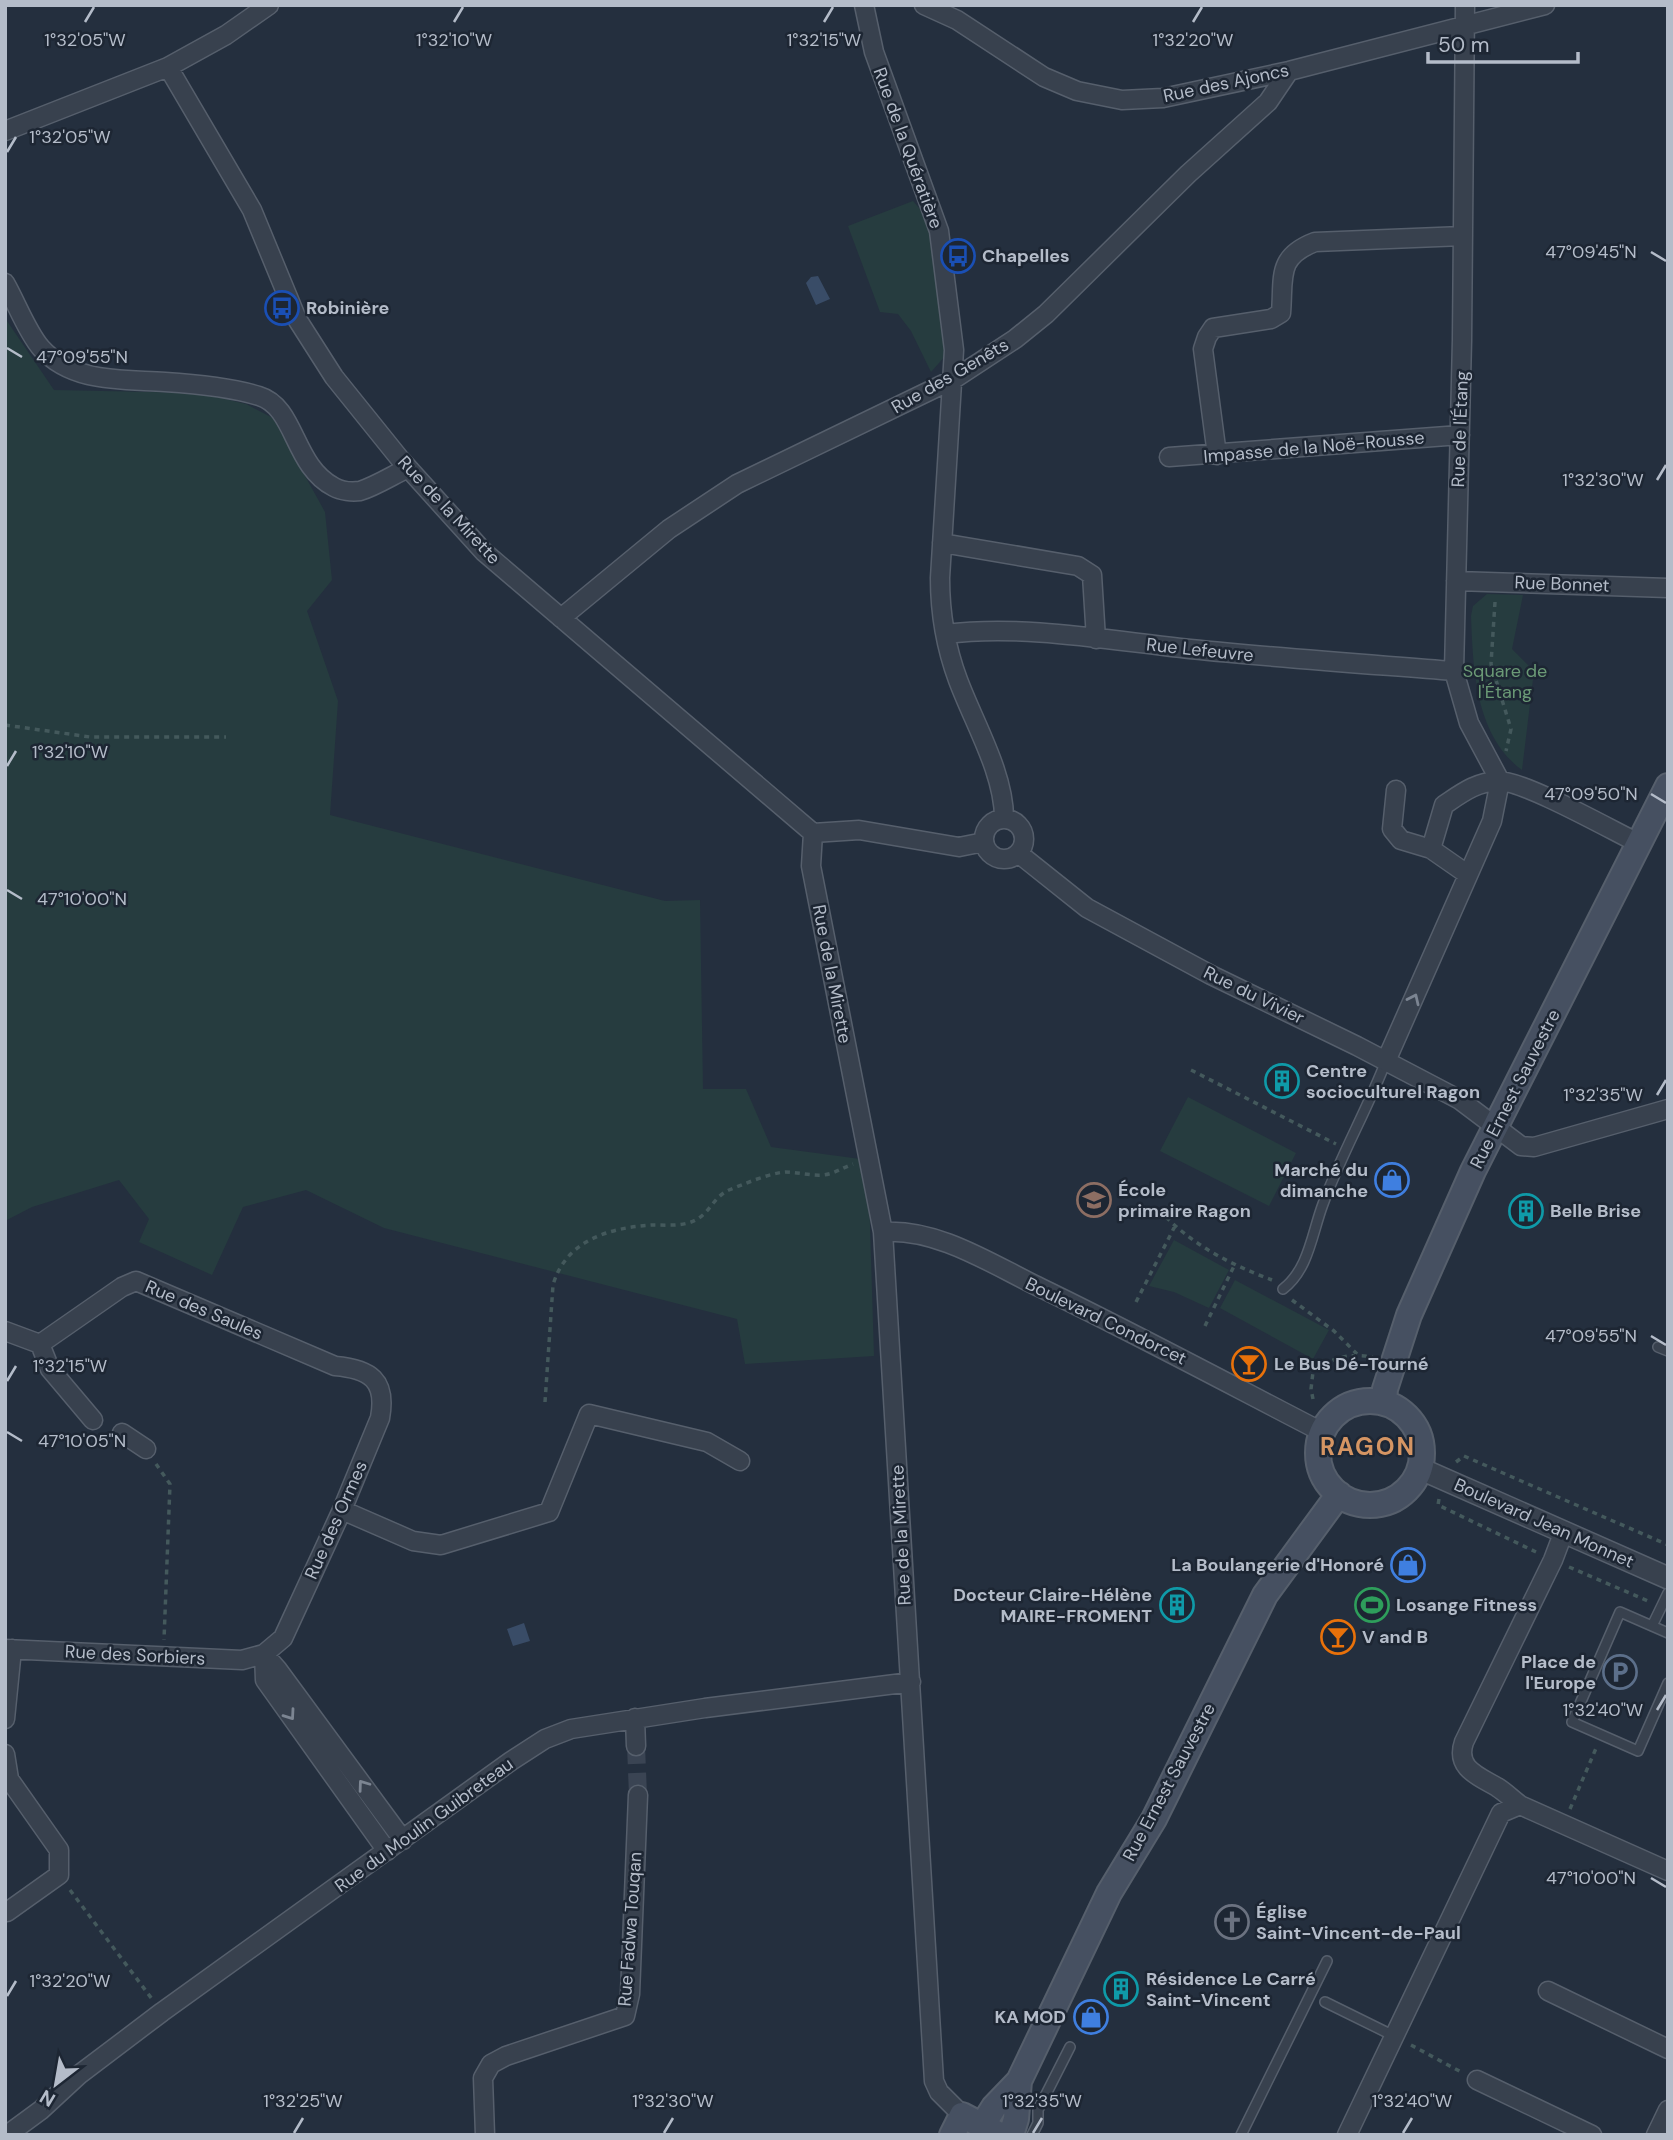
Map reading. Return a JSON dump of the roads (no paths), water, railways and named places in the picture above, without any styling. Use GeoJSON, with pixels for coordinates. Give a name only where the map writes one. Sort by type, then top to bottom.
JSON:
{"type":"FeatureCollection","features":[{"type":"Feature","properties":{"kind":"main road","name":"Rue Ernest Sauvestre"},"geometry":{"type":"LineString","coordinates":[[1384,1402],[1383,1360],[1409,1315],[1473,1171],[1668,786]]}},
{"type":"Feature","properties":{"kind":"main road"},"geometry":{"type":"LineString","coordinates":[[1369,1400],[1384,1402],[1397,1407],[1417,1428],[1422,1441],[1421,1469],[1405,1492],[1393,1500],[1365,1505],[1351,1502],[1329,1485],[1322,1472],[1318,1445],[1322,1432],[1330,1419],[1341,1409],[1369,1400]]}},
{"type":"Feature","properties":{"kind":"main road","name":"Rue Ernest Sauvestre"},"geometry":{"type":"LineString","coordinates":[[974,2128],[1019,2081],[1109,1893],[1154,1819],[1265,1595],[1339,1494]]}},
{"type":"Feature","properties":{"kind":"main road","name":"Rue Ernest Sauvestre"},"geometry":{"type":"LineString","coordinates":[[1011,2135],[1016,2119],[1019,2081]]}},
{"type":"Feature","properties":{"kind":"street"},"geometry":{"type":"LineString","coordinates":[[5,131],[168,67],[226,35],[269,5]]}},
{"type":"Feature","properties":{"kind":"street","name":"Rue de la Quératière"},"geometry":{"type":"LineString","coordinates":[[864,5],[874,52],[939,231],[954,346],[940,594],[957,677],[999,783],[1004,818]]}},
{"type":"Feature","properties":{"kind":"street","name":"Rue des Ajoncs"},"geometry":{"type":"LineString","coordinates":[[924,5],[957,20],[1044,77],[1077,91],[1122,100],[1163,98],[1289,71],[1545,5]]}},
{"type":"Feature","properties":{"kind":"street"},"geometry":{"type":"LineString","coordinates":[[957,20],[969,5]]}},
{"type":"Feature","properties":{"kind":"street","name":"Rue de l'Étang"},"geometry":{"type":"LineString","coordinates":[[1465,5],[1460,435],[1454,671],[1469,723],[1500,781]]}},
{"type":"Feature","properties":{"kind":"street","name":"Rue de la Mirette"},"geometry":{"type":"LineString","coordinates":[[168,67],[252,210],[297,319],[334,377],[408,468],[484,552],[813,833],[811,866],[883,1232],[934,2081],[939,2092],[974,2128]]}},
{"type":"Feature","properties":{"kind":"street","name":"Rue des Genêts"},"geometry":{"type":"LineString","coordinates":[[561,618],[669,529],[737,484],[954,379],[1015,339],[1046,314],[1188,174],[1268,102],[1289,71]]}},
{"type":"Feature","properties":{"kind":"street"},"geometry":{"type":"LineString","coordinates":[[1217,455],[1203,349],[1207,337],[1213,328],[1271,319],[1281,313],[1284,271],[1289,257],[1297,249],[1315,242],[1463,236]]}},
{"type":"Feature","properties":{"kind":"street"},"geometry":{"type":"LineString","coordinates":[[5,283],[39,346],[53,360],[67,368],[97,378],[195,384],[261,396],[275,405],[286,418],[303,457],[318,477],[340,490],[359,491],[408,468]]}},
{"type":"Feature","properties":{"kind":"street","name":"Impasse de la Noë-Rousse"},"geometry":{"type":"LineString","coordinates":[[1169,457],[1460,435]]}},
{"type":"Feature","properties":{"kind":"street"},"geometry":{"type":"LineString","coordinates":[[942,543],[1079,566],[1092,575],[1096,639]]}},
{"type":"Feature","properties":{"kind":"street","name":"Rue Bonnet"},"geometry":{"type":"LineString","coordinates":[[1456,581],[1668,588]]}},
{"type":"Feature","properties":{"kind":"street","name":"Rue Lefeuvre"},"geometry":{"type":"LineString","coordinates":[[947,634],[1009,632],[1454,671]]}},
{"type":"Feature","properties":{"kind":"street"},"geometry":{"type":"LineString","coordinates":[[1386,1061],[1492,821],[1500,781]]}},
{"type":"Feature","properties":{"kind":"street"},"geometry":{"type":"LineString","coordinates":[[1431,849],[1444,804],[1472,786],[1500,781],[1531,790],[1640,844]]}},
{"type":"Feature","properties":{"kind":"street"},"geometry":{"type":"LineString","coordinates":[[1395,790],[1392,829],[1401,840],[1431,849],[1467,874]]}},
{"type":"Feature","properties":{"kind":"street"},"geometry":{"type":"LineString","coordinates":[[1004,818],[1021,828],[1024,841],[1018,853],[1007,859],[995,857],[984,842],[986,828],[1004,818]]}},
{"type":"Feature","properties":{"kind":"street"},"geometry":{"type":"LineString","coordinates":[[813,833],[859,830],[959,847],[984,842]]}},
{"type":"Feature","properties":{"kind":"street","name":"Rue du Vivier"},"geometry":{"type":"LineString","coordinates":[[1018,853],[1087,908],[1211,975],[1460,1100],[1521,1146],[1534,1147],[1668,1109]]}},
{"type":"Feature","properties":{"kind":"street","name":"Boulevard Condorcet"},"geometry":{"type":"LineString","coordinates":[[883,1232],[898,1230],[934,1237],[1120,1326],[1322,1432]]}},
{"type":"Feature","properties":{"kind":"street","name":"Rue des Saules"},"geometry":{"type":"LineString","coordinates":[[40,1344],[122,1287],[136,1281],[335,1366],[359,1370],[373,1378]]}},
{"type":"Feature","properties":{"kind":"street"},"geometry":{"type":"LineString","coordinates":[[5,1331],[40,1344],[50,1369],[93,1420]]}},
{"type":"Feature","properties":{"kind":"street","name":"Rue des Ormes"},"geometry":{"type":"LineString","coordinates":[[264,1654],[283,1638],[342,1510],[380,1418],[382,1393],[373,1378]]}},
{"type":"Feature","properties":{"kind":"street"},"geometry":{"type":"LineString","coordinates":[[342,1510],[413,1541],[441,1545],[549,1512],[589,1414],[707,1442],[740,1461]]}},
{"type":"Feature","properties":{"kind":"street"},"geometry":{"type":"LineString","coordinates":[[122,1433],[146,1449]]}},
{"type":"Feature","properties":{"kind":"street","name":"Boulevard Jean Monnet"},"geometry":{"type":"LineString","coordinates":[[1421,1469],[1668,1578]]}},
{"type":"Feature","properties":{"kind":"street"},"geometry":{"type":"LineString","coordinates":[[1564,1531],[1553,1560],[1461,1749],[1464,1764],[1469,1771],[1499,1788],[1520,1805],[1668,1871]]}},
{"type":"Feature","properties":{"kind":"street"},"geometry":{"type":"LineString","coordinates":[[5,1719],[8,1649]]}},
{"type":"Feature","properties":{"kind":"street","name":"Rue des Sorbiers"},"geometry":{"type":"LineString","coordinates":[[8,1649],[242,1660],[264,1654]]}},
{"type":"Feature","properties":{"kind":"street"},"geometry":{"type":"LineString","coordinates":[[264,1654],[403,1840]]}},
{"type":"Feature","properties":{"kind":"street"},"geometry":{"type":"LineString","coordinates":[[264,1654],[265,1680],[387,1851]]}},
{"type":"Feature","properties":{"kind":"street","name":"Rue du Moulin Guibreteau"},"geometry":{"type":"LineString","coordinates":[[7,2135],[41,2110],[80,2074],[162,2012],[545,1739],[571,1729],[635,1718],[911,1682]]}},
{"type":"Feature","properties":{"kind":"street"},"geometry":{"type":"LineString","coordinates":[[635,1718],[636,1746]]}},
{"type":"Feature","properties":{"kind":"street"},"geometry":{"type":"LineString","coordinates":[[5,1754],[9,1779],[59,1850],[59,1875],[7,1912]]}},
{"type":"Feature","properties":{"kind":"street","name":"Rue Fadwa Touqan"},"geometry":{"type":"LineString","coordinates":[[485,2135],[483,2078],[491,2064],[506,2056],[625,2016],[630,1994],[638,1796]]}},
{"type":"Feature","properties":{"kind":"street"},"geometry":{"type":"LineString","coordinates":[[1347,2135],[1501,1813],[1520,1805]]}},
{"type":"Feature","properties":{"kind":"street"},"geometry":{"type":"LineString","coordinates":[[1548,1992],[1668,2049]]}},
{"type":"Feature","properties":{"kind":"street"},"geometry":{"type":"LineString","coordinates":[[1477,2080],[1592,2135]]}},
{"type":"Feature","properties":{"kind":"street"},"geometry":{"type":"LineString","coordinates":[[1656,2135],[1668,2110]]}},
{"type":"Feature","properties":{"kind":"lane"},"geometry":{"type":"LineString","coordinates":[[1283,1289],[1293,1282],[1309,1251],[1323,1203],[1386,1061]]}},
{"type":"Feature","properties":{"kind":"lane"},"geometry":{"type":"LineString","coordinates":[[1652,1626],[1668,1593]]}},
{"type":"Feature","properties":{"kind":"lane"},"geometry":{"type":"LineString","coordinates":[[1668,1633],[1620,1612],[1572,1722],[1638,1751],[1668,1683]]}},
{"type":"Feature","properties":{"kind":"lane"},"geometry":{"type":"LineString","coordinates":[[1241,2135],[1327,1961]]}},
{"type":"Feature","properties":{"kind":"lane"},"geometry":{"type":"LineString","coordinates":[[1325,2002],[1394,2036]]}},
{"type":"Feature","properties":{"kind":"lane"},"geometry":{"type":"LineString","coordinates":[[1032,2135],[1038,2123],[1038,2109],[1070,2047]]}},
{"type":"Feature","properties":{"kind":"water"},"geometry":{"type":"Polygon","coordinates":[[[818,276],[830,299],[816,305],[806,283],[811,277],[818,276]]]}},
{"type":"Feature","properties":{"kind":"water"},"geometry":{"type":"Polygon","coordinates":[[[524,1623],[530,1641],[513,1646],[507,1629],[524,1623]]]}},
{"type":"Feature","properties":{"kind":"tunnel"},"geometry":{"type":"LineString","coordinates":[[636,1746],[638,1795]]}},
{"type":"Feature","properties":{"kind":"place","name":"Chapelles"},"geometry":{"type":"Point","coordinates":[958,256]}},
{"type":"Feature","properties":{"kind":"place","name":"Robinière"},"geometry":{"type":"Point","coordinates":[282,308]}},
{"type":"Feature","properties":{"kind":"place","name":"Centre socioculturel Ragon"},"geometry":{"type":"Point","coordinates":[1282,1081]}},
{"type":"Feature","properties":{"kind":"place","name":"Marché du dimanche"},"geometry":{"type":"Point","coordinates":[1392,1180]}},
{"type":"Feature","properties":{"kind":"place","name":"École primaire Ragon"},"geometry":{"type":"Point","coordinates":[1094,1200]}},
{"type":"Feature","properties":{"kind":"place","name":"Belle Brise"},"geometry":{"type":"Point","coordinates":[1526,1211]}},
{"type":"Feature","properties":{"kind":"place","name":"Le Bus Dé-Tourné"},"geometry":{"type":"Point","coordinates":[1249,1364]}},
{"type":"Feature","properties":{"kind":"place","name":"La Boulangerie d'Honoré"},"geometry":{"type":"Point","coordinates":[1408,1565]}},
{"type":"Feature","properties":{"kind":"place","name":"Docteur Claire-Hélène MAIRE-FROMENT"},"geometry":{"type":"Point","coordinates":[1177,1605]}},
{"type":"Feature","properties":{"kind":"place","name":"Losange Fitness"},"geometry":{"type":"Point","coordinates":[1372,1605]}},
{"type":"Feature","properties":{"kind":"place","name":"V and B"},"geometry":{"type":"Point","coordinates":[1338,1637]}},
{"type":"Feature","properties":{"kind":"place","name":"Place de l'Europe"},"geometry":{"type":"Point","coordinates":[1620,1672]}},
{"type":"Feature","properties":{"kind":"place","name":"Église Saint-Vincent-de-Paul"},"geometry":{"type":"Point","coordinates":[1232,1922]}},
{"type":"Feature","properties":{"kind":"place","name":"Résidence Le Carré Saint-Vincent"},"geometry":{"type":"Point","coordinates":[1121,1989]}},
{"type":"Feature","properties":{"kind":"place","name":"KA MOD"},"geometry":{"type":"Point","coordinates":[1091,2017]}},
{"type":"Feature","properties":{"kind":"district","name":"RAGON"},"geometry":{"type":"Point","coordinates":[1368,1447]}},
{"type":"Feature","properties":{"kind":"park label","name":"Square de l'Étang"},"geometry":{"type":"Point","coordinates":[1505,681]}}]}
